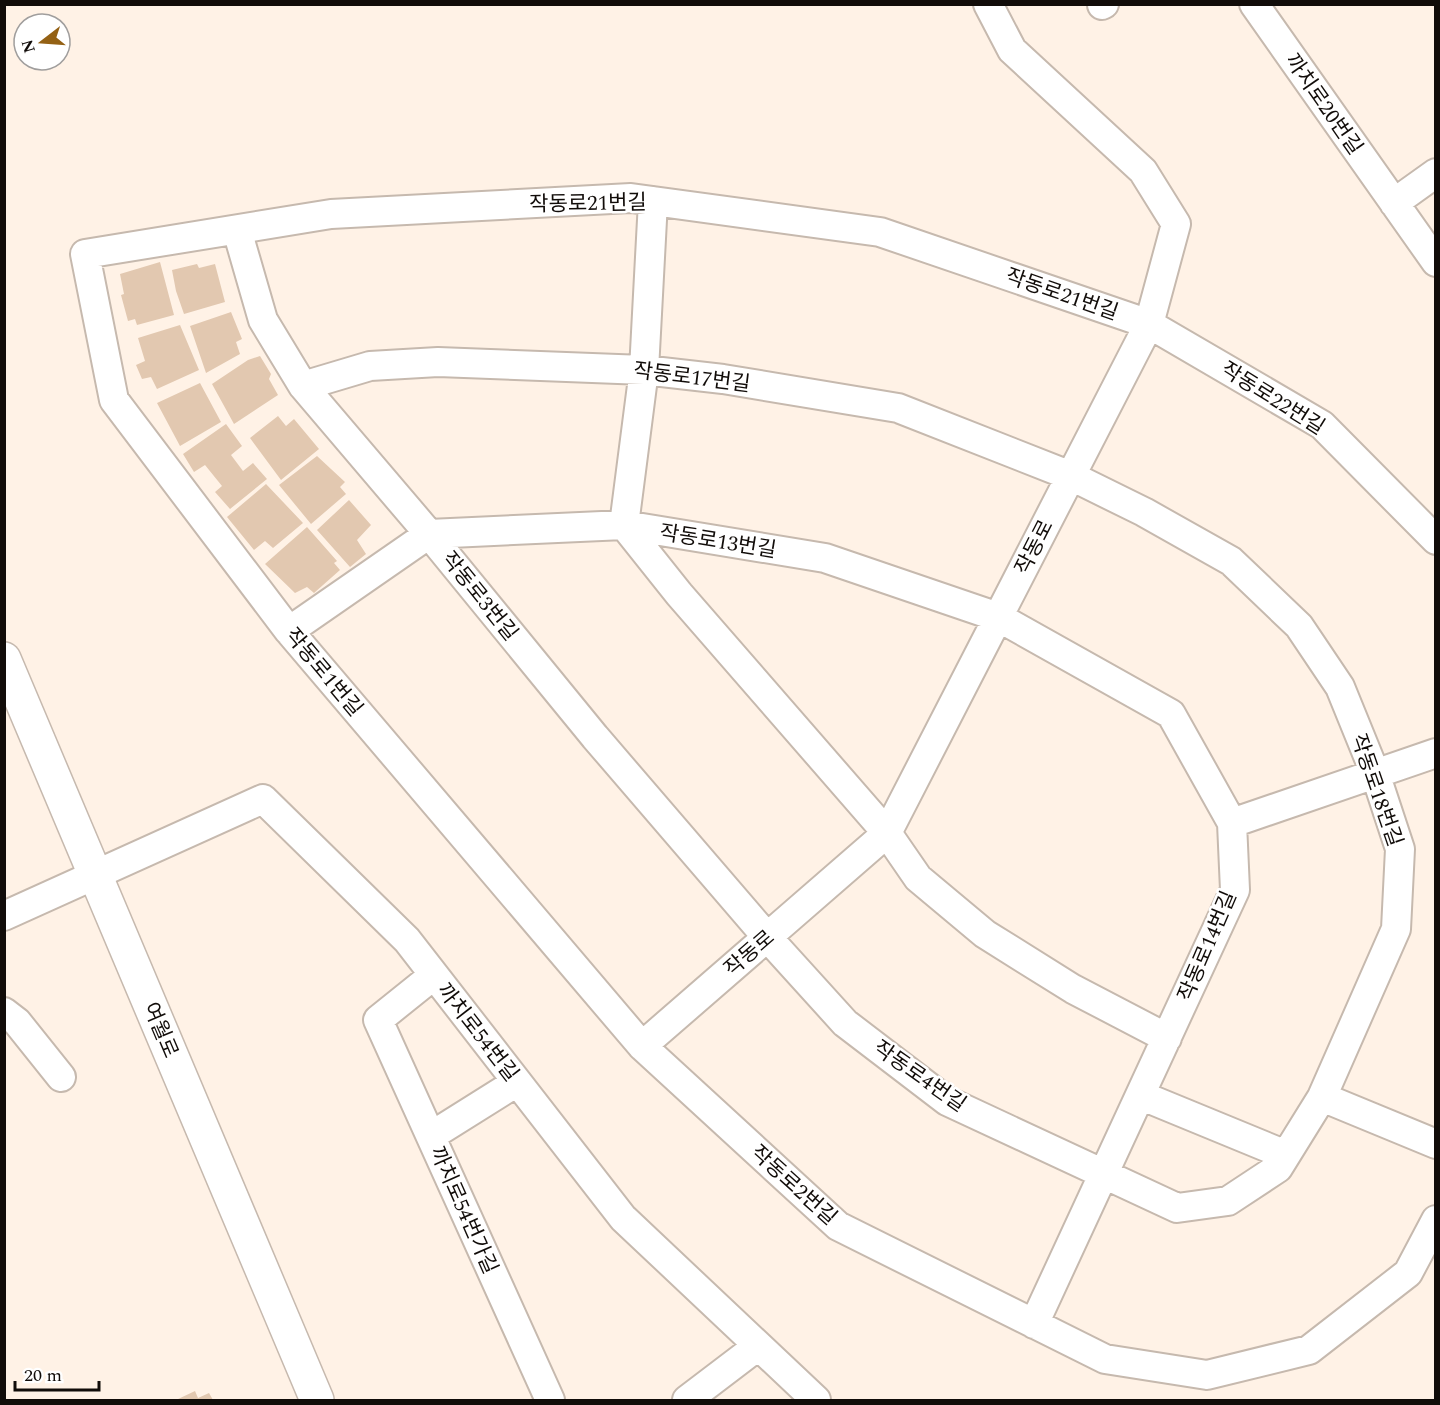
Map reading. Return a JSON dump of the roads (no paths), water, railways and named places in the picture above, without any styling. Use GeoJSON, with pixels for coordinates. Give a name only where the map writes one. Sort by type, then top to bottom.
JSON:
{"type":"FeatureCollection","features":[{"type":"Feature","properties":{"kind":"street","name":"작동로"},"geometry":{"type":"LineString","coordinates":[[642,1046],[888,833],[1149,324],[1176,224],[1143,171],[1012,50],[988,4]]}},
{"type":"Feature","properties":{"kind":"street","name":"까치로20번길"},"geometry":{"type":"LineString","coordinates":[[1254,4],[1436,262]]}},
{"type":"Feature","properties":{"kind":"street"},"geometry":{"type":"LineString","coordinates":[[1394,203],[1436,173]]}},
{"type":"Feature","properties":{"kind":"street","name":"작동로21번길"},"geometry":{"type":"LineString","coordinates":[[85,254],[331,214],[631,198],[880,232],[1149,324]]}},
{"type":"Feature","properties":{"kind":"street"},"geometry":{"type":"LineString","coordinates":[[653,201],[644,370],[624,525],[687,603],[888,833],[918,879],[985,934],[1073,989],[1167,1038]]}},
{"type":"Feature","properties":{"kind":"street","name":"작동로3번길"},"geometry":{"type":"LineString","coordinates":[[237,230],[263,320],[303,386],[429,534],[595,737],[767,938]]}},
{"type":"Feature","properties":{"kind":"street","name":"작동로1번길"},"geometry":{"type":"LineString","coordinates":[[85,254],[114,400],[289,631],[642,1046]]}},
{"type":"Feature","properties":{"kind":"street","name":"작동로22번길"},"geometry":{"type":"LineString","coordinates":[[1149,324],[1322,425],[1436,540]]}},
{"type":"Feature","properties":{"kind":"street","name":"작동로17번길"},"geometry":{"type":"LineString","coordinates":[[303,386],[370,366],[438,362],[644,370],[723,379],[898,408],[1071,476]]}},
{"type":"Feature","properties":{"kind":"street","name":"작동로18번길"},"geometry":{"type":"LineString","coordinates":[[1071,476],[1144,512],[1231,561],[1299,626],[1340,687],[1375,773],[1400,849],[1396,929],[1322,1097],[1278,1168],[1228,1201],[1177,1208],[1103,1175]]}},
{"type":"Feature","properties":{"kind":"street","name":"작동로13번길"},"geometry":{"type":"LineString","coordinates":[[429,534],[624,525],[825,558],[998,617]]}},
{"type":"Feature","properties":{"kind":"street"},"geometry":{"type":"LineString","coordinates":[[289,631],[429,534]]}},
{"type":"Feature","properties":{"kind":"street","name":"작동로14번길"},"geometry":{"type":"LineString","coordinates":[[998,617],[1171,714],[1232,823],[1235,891],[1034,1324]]}},
{"type":"Feature","properties":{"kind":"street","name":"여월로"},"geometry":{"type":"LineString","coordinates":[[4,659],[317,1401]]}},
{"type":"Feature","properties":{"kind":"street"},"geometry":{"type":"LineString","coordinates":[[1232,823],[1436,753]]}},
{"type":"Feature","properties":{"kind":"street","name":"까치로54번길"},"geometry":{"type":"LineString","coordinates":[[95,873],[263,799],[407,940],[622,1218],[816,1401]]}},
{"type":"Feature","properties":{"kind":"street"},"geometry":{"type":"LineString","coordinates":[[4,916],[95,873]]}},
{"type":"Feature","properties":{"kind":"street","name":"작동로4번길"},"geometry":{"type":"LineString","coordinates":[[767,938],[845,1023],[948,1101],[1103,1175]]}},
{"type":"Feature","properties":{"kind":"street","name":"까치로54번가길"},"geometry":{"type":"LineString","coordinates":[[434,975],[378,1020],[550,1401]]}},
{"type":"Feature","properties":{"kind":"street"},"geometry":{"type":"LineString","coordinates":[[4,1012],[16,1022],[61,1077]]}},
{"type":"Feature","properties":{"kind":"street","name":"작동로2번길"},"geometry":{"type":"LineString","coordinates":[[642,1046],[838,1226],[1034,1324]]}},
{"type":"Feature","properties":{"kind":"street"},"geometry":{"type":"LineString","coordinates":[[430,1136],[517,1082]]}},
{"type":"Feature","properties":{"kind":"street"},"geometry":{"type":"LineString","coordinates":[[1140,1095],[1286,1155]]}},
{"type":"Feature","properties":{"kind":"street"},"geometry":{"type":"LineString","coordinates":[[1322,1097],[1436,1144]]}},
{"type":"Feature","properties":{"kind":"street"},"geometry":{"type":"LineString","coordinates":[[1034,1324],[1105,1359],[1207,1375],[1309,1350],[1408,1273],[1436,1220]]}},
{"type":"Feature","properties":{"kind":"street"},"geometry":{"type":"LineString","coordinates":[[687,1401],[758,1346]]}}]}
